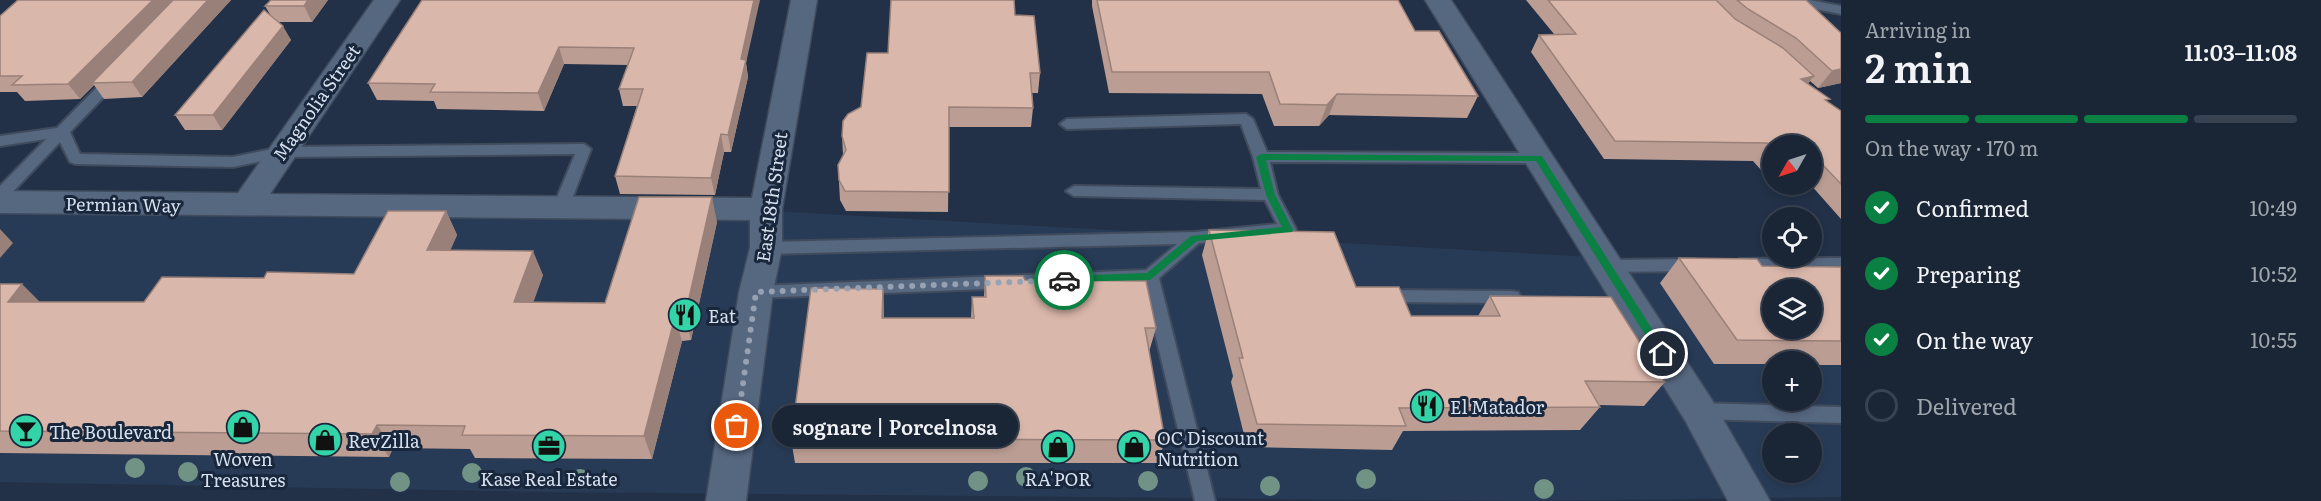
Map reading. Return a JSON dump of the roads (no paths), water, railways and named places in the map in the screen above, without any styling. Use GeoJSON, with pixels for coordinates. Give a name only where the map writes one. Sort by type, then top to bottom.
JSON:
{"type":"FeatureCollection","features":[{"type":"Feature","properties":{"kind":"street","name":"Magnolia Street"},"geometry":{"type":"LineString","coordinates":[[246,205],[387,0]]}},
{"type":"Feature","properties":{"kind":"street","name":"East 18th Street"},"geometry":{"type":"LineString","coordinates":[[726,501],[756,292],[766,248],[766,209],[804,0]]}},
{"type":"Feature","properties":{"kind":"street"},"geometry":{"type":"LineString","coordinates":[[1438,0],[1606,266],[1615,298],[1699,411],[1750,501]]}},
{"type":"Feature","properties":{"kind":"street","name":"Permian Way"},"geometry":{"type":"LineString","coordinates":[[0,202],[766,209]]}},
{"type":"Feature","properties":{"kind":"lane"},"geometry":{"type":"LineString","coordinates":[[1790,0],[1841,10]]}},
{"type":"Feature","properties":{"kind":"lane"},"geometry":{"type":"LineString","coordinates":[[0,195],[125,66]]}},
{"type":"Feature","properties":{"kind":"lane"},"geometry":{"type":"LineString","coordinates":[[766,248],[1195,238],[1288,230],[1270,195],[1261,157],[1246,118],[1067,124]]}},
{"type":"Feature","properties":{"kind":"lane"},"geometry":{"type":"LineString","coordinates":[[63,132],[75,159],[233,162],[281,152],[584,149],[561,207]]}},
{"type":"Feature","properties":{"kind":"lane"},"geometry":{"type":"LineString","coordinates":[[0,141],[63,132]]}},
{"type":"Feature","properties":{"kind":"lane"},"geometry":{"type":"LineString","coordinates":[[1261,157],[1539,158]]}},
{"type":"Feature","properties":{"kind":"lane"},"geometry":{"type":"LineString","coordinates":[[1074,191],[1270,195]]}},
{"type":"Feature","properties":{"kind":"lane"},"geometry":{"type":"LineString","coordinates":[[756,292],[1150,276],[1195,238]]}},
{"type":"Feature","properties":{"kind":"lane"},"geometry":{"type":"LineString","coordinates":[[1606,266],[1841,264]]}},
{"type":"Feature","properties":{"kind":"lane"},"geometry":{"type":"LineString","coordinates":[[1150,276],[1205,501]]}},
{"type":"Feature","properties":{"kind":"lane"},"geometry":{"type":"LineString","coordinates":[[1366,296],[1532,297]]}},
{"type":"Feature","properties":{"kind":"lane"},"geometry":{"type":"LineString","coordinates":[[1699,411],[1841,415]]}},
{"type":"Feature","properties":{"kind":"place","name":"Eat"},"geometry":{"type":"Point","coordinates":[685,315]}},
{"type":"Feature","properties":{"kind":"place","name":"El Matador"},"geometry":{"type":"Point","coordinates":[1427,406]}},
{"type":"Feature","properties":{"kind":"place","name":"sognare | Porcelnosa"},"geometry":{"type":"Point","coordinates":[737,426]}},
{"type":"Feature","properties":{"kind":"place","name":"Woven Treasures"},"geometry":{"type":"Point","coordinates":[243,427]}},
{"type":"Feature","properties":{"kind":"place","name":"The Boulevard"},"geometry":{"type":"Point","coordinates":[26,431]}},
{"type":"Feature","properties":{"kind":"place","name":"RevZilla"},"geometry":{"type":"Point","coordinates":[325,440]}},
{"type":"Feature","properties":{"kind":"place","name":"Kase Real Estate"},"geometry":{"type":"Point","coordinates":[549,446]}},
{"type":"Feature","properties":{"kind":"place","name":"RA'POR"},"geometry":{"type":"Point","coordinates":[1058,447]}},
{"type":"Feature","properties":{"kind":"place","name":"OC Discount Nutrition"},"geometry":{"type":"Point","coordinates":[1134,447]}}]}
